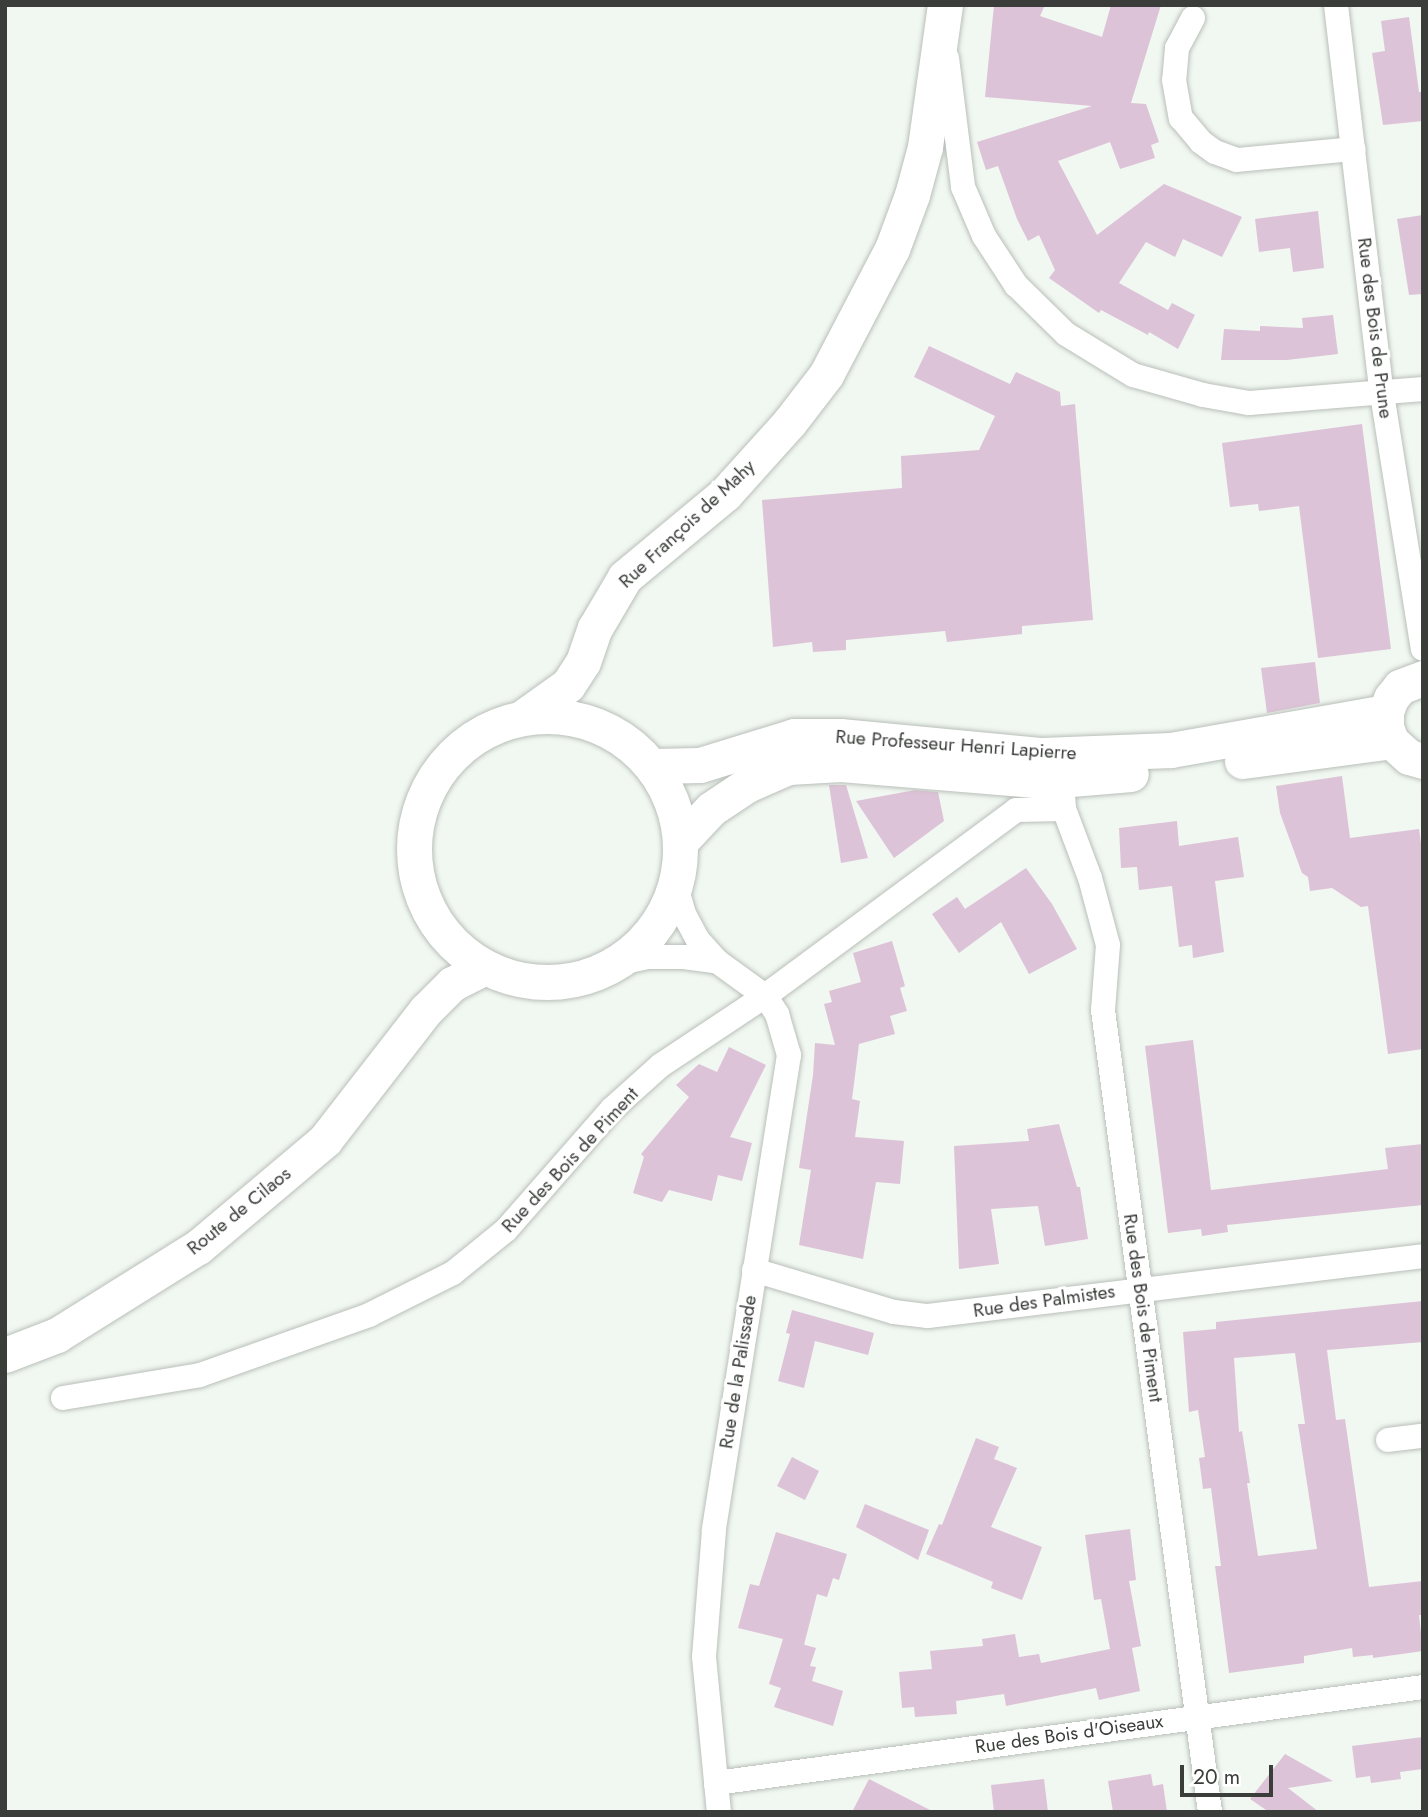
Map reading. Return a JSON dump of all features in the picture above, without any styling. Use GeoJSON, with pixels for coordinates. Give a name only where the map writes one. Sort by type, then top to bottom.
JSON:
{"type":"FeatureCollection","features":[{"type":"Feature","properties":{"kind":"main road","name":"Rue François de Mahy"},"geometry":{"type":"LineString","coordinates":[[523,717],[568,685],[583,662],[595,628],[625,577],[725,494],[789,423],[826,374],[892,249],[912,195],[925,147],[944,15]]}},
{"type":"Feature","properties":{"kind":"main road"},"geometry":{"type":"LineString","coordinates":[[583,662],[593,706],[602,727]]}},
{"type":"Feature","properties":{"kind":"main road"},"geometry":{"type":"LineString","coordinates":[[1423,678],[1400,688],[1391,698],[1389,726],[1409,757],[1423,761]]}},
{"type":"Feature","properties":{"kind":"main road"},"geometry":{"type":"LineString","coordinates":[[523,717],[571,717],[602,727],[630,743],[653,766],[672,801],[681,841],[676,886],[660,920],[640,944],[615,964],[564,981],[537,982],[510,977],[485,967],[459,950],[438,927],[418,888],[412,845],[421,802],[443,764],[476,735],[498,724],[523,717]]}},
{"type":"Feature","properties":{"kind":"main road","name":"Rue Professeur Henri Lapierre"},"geometry":{"type":"LineString","coordinates":[[681,841],[711,809],[747,785],[788,767],[841,764],[1061,781],[1172,771],[1389,726]]}},
{"type":"Feature","properties":{"kind":"main road","name":"Rue Professeur Henri Lapierre"},"geometry":{"type":"LineString","coordinates":[[653,766],[700,765],[794,736],[840,736],[1061,781]]}},
{"type":"Feature","properties":{"kind":"main road","name":"Route de Cilaos"},"geometry":{"type":"LineString","coordinates":[[426,1010],[439,955],[438,927]]}},
{"type":"Feature","properties":{"kind":"main road","name":"Route de Cilaos"},"geometry":{"type":"LineString","coordinates":[[5,1355],[57,1335],[198,1247],[325,1140],[426,1010],[452,984],[485,967]]}},
{"type":"Feature","properties":{"kind":"street","name":"Rue des Bois de Prune"},"geometry":{"type":"LineString","coordinates":[[1336,5],[1382,394],[1423,649]]}},
{"type":"Feature","properties":{"kind":"street"},"geometry":{"type":"LineString","coordinates":[[944,15],[963,187],[984,236],[1016,285],[1066,334],[1133,375],[1203,395],[1249,403],[1423,389]]}},
{"type":"Feature","properties":{"kind":"street"},"geometry":{"type":"LineString","coordinates":[[1193,18],[1177,48],[1174,80],[1181,118],[1201,142],[1215,152],[1237,160],[1353,149]]}},
{"type":"Feature","properties":{"kind":"street","name":"Rue des Bois de Piment"},"geometry":{"type":"LineString","coordinates":[[63,1398],[200,1375],[369,1315],[453,1273],[506,1230],[612,1109],[662,1065],[765,996],[1016,810],[1061,781],[1108,945],[1103,1010],[1210,1812]]}},
{"type":"Feature","properties":{"kind":"street","name":"Rue de la Palissade"},"geometry":{"type":"LineString","coordinates":[[676,886],[684,914],[693,932],[718,962],[765,996],[777,1014],[789,1055],[714,1530],[704,1657],[719,1812]]}},
{"type":"Feature","properties":{"kind":"street","name":"Rue de la Palissade"},"geometry":{"type":"LineString","coordinates":[[615,964],[672,957],[718,962]]}},
{"type":"Feature","properties":{"kind":"street","name":"Rue des Palmistes"},"geometry":{"type":"LineString","coordinates":[[754,1270],[894,1312],[928,1316],[1140,1288],[1423,1256]]}},
{"type":"Feature","properties":{"kind":"street"},"geometry":{"type":"LineString","coordinates":[[1388,1440],[1423,1436]]}},
{"type":"Feature","properties":{"kind":"street","name":"Rue des Bois d'Oiseaux"},"geometry":{"type":"LineString","coordinates":[[716,1783],[1423,1687]]}},
{"type":"Feature","properties":{"kind":"building"},"geometry":{"type":"Polygon","coordinates":[[[994,5],[1045,5],[1040,16],[1102,37],[1111,5],[1161,5],[1131,103],[1146,104],[1159,142],[1151,145],[1155,158],[1120,169],[1110,142],[1058,161],[1097,235],[1164,184],[1242,217],[1222,257],[1183,239],[1175,257],[1146,242],[1119,283],[1168,310],[1172,303],[1195,315],[1178,349],[1101,310],[1099,313],[1049,278],[1055,270],[1039,235],[1028,241],[998,166],[986,170],[977,142],[1092,106],[985,97],[994,5]]]}},
{"type":"Feature","properties":{"kind":"building"},"geometry":{"type":"Polygon","coordinates":[[[1409,17],[1419,92],[1423,92],[1423,121],[1383,125],[1372,53],[1385,51],[1381,21],[1409,17]]]}},
{"type":"Feature","properties":{"kind":"building"},"geometry":{"type":"Polygon","coordinates":[[[1318,211],[1324,268],[1293,272],[1290,248],[1259,252],[1255,219],[1318,211]]]}},
{"type":"Feature","properties":{"kind":"building"},"geometry":{"type":"Polygon","coordinates":[[[1423,215],[1423,294],[1409,295],[1397,219],[1423,215]]]}},
{"type":"Feature","properties":{"kind":"building"},"geometry":{"type":"Polygon","coordinates":[[[1333,315],[1338,354],[1287,360],[1221,360],[1224,329],[1260,331],[1260,326],[1303,328],[1302,318],[1333,315]]]}},
{"type":"Feature","properties":{"kind":"building"},"geometry":{"type":"Polygon","coordinates":[[[929,346],[1010,384],[1016,372],[1060,392],[1061,406],[1075,404],[1093,620],[1022,626],[1022,634],[947,642],[945,631],[846,640],[846,650],[813,652],[812,642],[773,647],[762,500],[902,488],[901,456],[979,450],[995,416],[914,377],[929,346]]]}},
{"type":"Feature","properties":{"kind":"building"},"geometry":{"type":"Polygon","coordinates":[[[1362,424],[1391,649],[1318,658],[1299,506],[1259,511],[1258,504],[1230,507],[1222,443],[1362,424]]]}},
{"type":"Feature","properties":{"kind":"building"},"geometry":{"type":"Polygon","coordinates":[[[1315,662],[1320,703],[1267,713],[1261,668],[1315,662]]]}},
{"type":"Feature","properties":{"kind":"building"},"geometry":{"type":"Polygon","coordinates":[[[1342,776],[1350,838],[1419,829],[1423,858],[1423,1049],[1388,1054],[1368,906],[1361,907],[1332,888],[1310,891],[1308,877],[1302,873],[1280,813],[1276,786],[1342,776]]]}},
{"type":"Feature","properties":{"kind":"building"},"geometry":{"type":"Polygon","coordinates":[[[829,785],[846,785],[868,858],[841,863],[829,785]]]}},
{"type":"Feature","properties":{"kind":"building"},"geometry":{"type":"Polygon","coordinates":[[[915,790],[938,792],[944,821],[894,858],[856,801],[915,790]]]}},
{"type":"Feature","properties":{"kind":"building"},"geometry":{"type":"Polygon","coordinates":[[[1177,821],[1179,846],[1238,837],[1244,877],[1215,881],[1224,952],[1193,958],[1192,945],[1179,947],[1172,886],[1139,890],[1137,867],[1121,868],[1119,828],[1177,821]]]}},
{"type":"Feature","properties":{"kind":"building"},"geometry":{"type":"Polygon","coordinates":[[[1026,868],[1052,904],[1077,949],[1029,974],[1001,922],[959,953],[932,914],[957,897],[965,909],[1026,868]]]}},
{"type":"Feature","properties":{"kind":"building"},"geometry":{"type":"Polygon","coordinates":[[[892,941],[905,986],[900,988],[907,1011],[890,1016],[895,1034],[859,1044],[852,1099],[860,1101],[855,1137],[904,1141],[900,1184],[876,1182],[863,1259],[799,1245],[811,1170],[799,1168],[815,1043],[835,1045],[824,1004],[832,1002],[829,991],[861,982],[853,953],[892,941]]]}},
{"type":"Feature","properties":{"kind":"building"},"geometry":{"type":"Polygon","coordinates":[[[1193,1040],[1211,1190],[1388,1169],[1385,1148],[1423,1144],[1423,1205],[1227,1225],[1228,1232],[1202,1236],[1201,1229],[1168,1233],[1145,1046],[1193,1040]]]}},
{"type":"Feature","properties":{"kind":"building"},"geometry":{"type":"Polygon","coordinates":[[[729,1047],[766,1065],[730,1137],[752,1143],[742,1181],[718,1175],[712,1201],[669,1190],[662,1202],[633,1193],[644,1157],[641,1154],[689,1097],[676,1085],[699,1064],[717,1072],[729,1047]]]}},
{"type":"Feature","properties":{"kind":"building"},"geometry":{"type":"Polygon","coordinates":[[[1059,1124],[1077,1187],[1080,1187],[1088,1239],[1045,1246],[1038,1206],[991,1209],[999,1264],[959,1269],[954,1146],[1029,1141],[1027,1129],[1059,1124]]]}},
{"type":"Feature","properties":{"kind":"building"},"geometry":{"type":"Polygon","coordinates":[[[1423,1301],[1423,1342],[1327,1350],[1336,1420],[1345,1419],[1369,1587],[1423,1581],[1423,1615],[1419,1615],[1423,1651],[1373,1658],[1373,1655],[1353,1657],[1352,1648],[1304,1656],[1304,1663],[1229,1673],[1215,1566],[1221,1566],[1211,1488],[1203,1489],[1199,1458],[1205,1457],[1198,1410],[1189,1412],[1183,1332],[1216,1329],[1216,1322],[1423,1301]],[[1295,1353],[1234,1358],[1239,1432],[1242,1431],[1258,1556],[1317,1549],[1298,1424],[1305,1424],[1295,1353]]]}},
{"type":"Feature","properties":{"kind":"building"},"geometry":{"type":"Polygon","coordinates":[[[792,1310],[874,1333],[868,1355],[815,1341],[804,1388],[778,1381],[790,1334],[786,1333],[792,1310]]]}},
{"type":"Feature","properties":{"kind":"building"},"geometry":{"type":"Polygon","coordinates":[[[976,1438],[999,1447],[994,1459],[1017,1468],[991,1527],[1042,1547],[1022,1600],[991,1588],[993,1582],[926,1554],[939,1524],[942,1525],[976,1438]]]}},
{"type":"Feature","properties":{"kind":"building"},"geometry":{"type":"Polygon","coordinates":[[[792,1457],[819,1471],[805,1500],[777,1486],[792,1457]]]}},
{"type":"Feature","properties":{"kind":"building"},"geometry":{"type":"Polygon","coordinates":[[[865,1504],[929,1530],[918,1560],[856,1527],[865,1504]]]}},
{"type":"Feature","properties":{"kind":"building"},"geometry":{"type":"Polygon","coordinates":[[[1130,1529],[1136,1580],[1129,1581],[1141,1646],[1132,1648],[1140,1691],[1099,1700],[1096,1688],[1006,1706],[1004,1694],[956,1701],[957,1714],[915,1717],[914,1707],[902,1708],[899,1672],[932,1669],[930,1651],[983,1646],[982,1639],[1015,1634],[1019,1657],[1039,1654],[1041,1663],[1110,1649],[1101,1599],[1094,1600],[1085,1535],[1130,1529]]]}},
{"type":"Feature","properties":{"kind":"building"},"geometry":{"type":"Polygon","coordinates":[[[776,1532],[847,1554],[839,1580],[833,1578],[827,1597],[817,1594],[804,1645],[816,1648],[810,1666],[816,1667],[812,1681],[843,1691],[833,1726],[774,1707],[781,1688],[769,1684],[783,1639],[738,1628],[750,1584],[759,1586],[776,1532]]]}},
{"type":"Feature","properties":{"kind":"building"},"geometry":{"type":"Polygon","coordinates":[[[1423,1737],[1423,1769],[1400,1772],[1401,1779],[1371,1783],[1370,1776],[1356,1778],[1352,1746],[1423,1737]]]}},
{"type":"Feature","properties":{"kind":"building"},"geometry":{"type":"Polygon","coordinates":[[[1285,1754],[1333,1781],[1288,1788],[1319,1812],[1269,1812],[1250,1799],[1285,1754]]]}},
{"type":"Feature","properties":{"kind":"building"},"geometry":{"type":"Polygon","coordinates":[[[1151,1774],[1153,1786],[1163,1784],[1167,1812],[1113,1812],[1108,1781],[1151,1774]]]}},
{"type":"Feature","properties":{"kind":"building"},"geometry":{"type":"Polygon","coordinates":[[[869,1779],[934,1812],[852,1812],[869,1779]]]}},
{"type":"Feature","properties":{"kind":"building"},"geometry":{"type":"Polygon","coordinates":[[[1044,1779],[1048,1812],[994,1812],[991,1785],[1044,1779]]]}}]}
